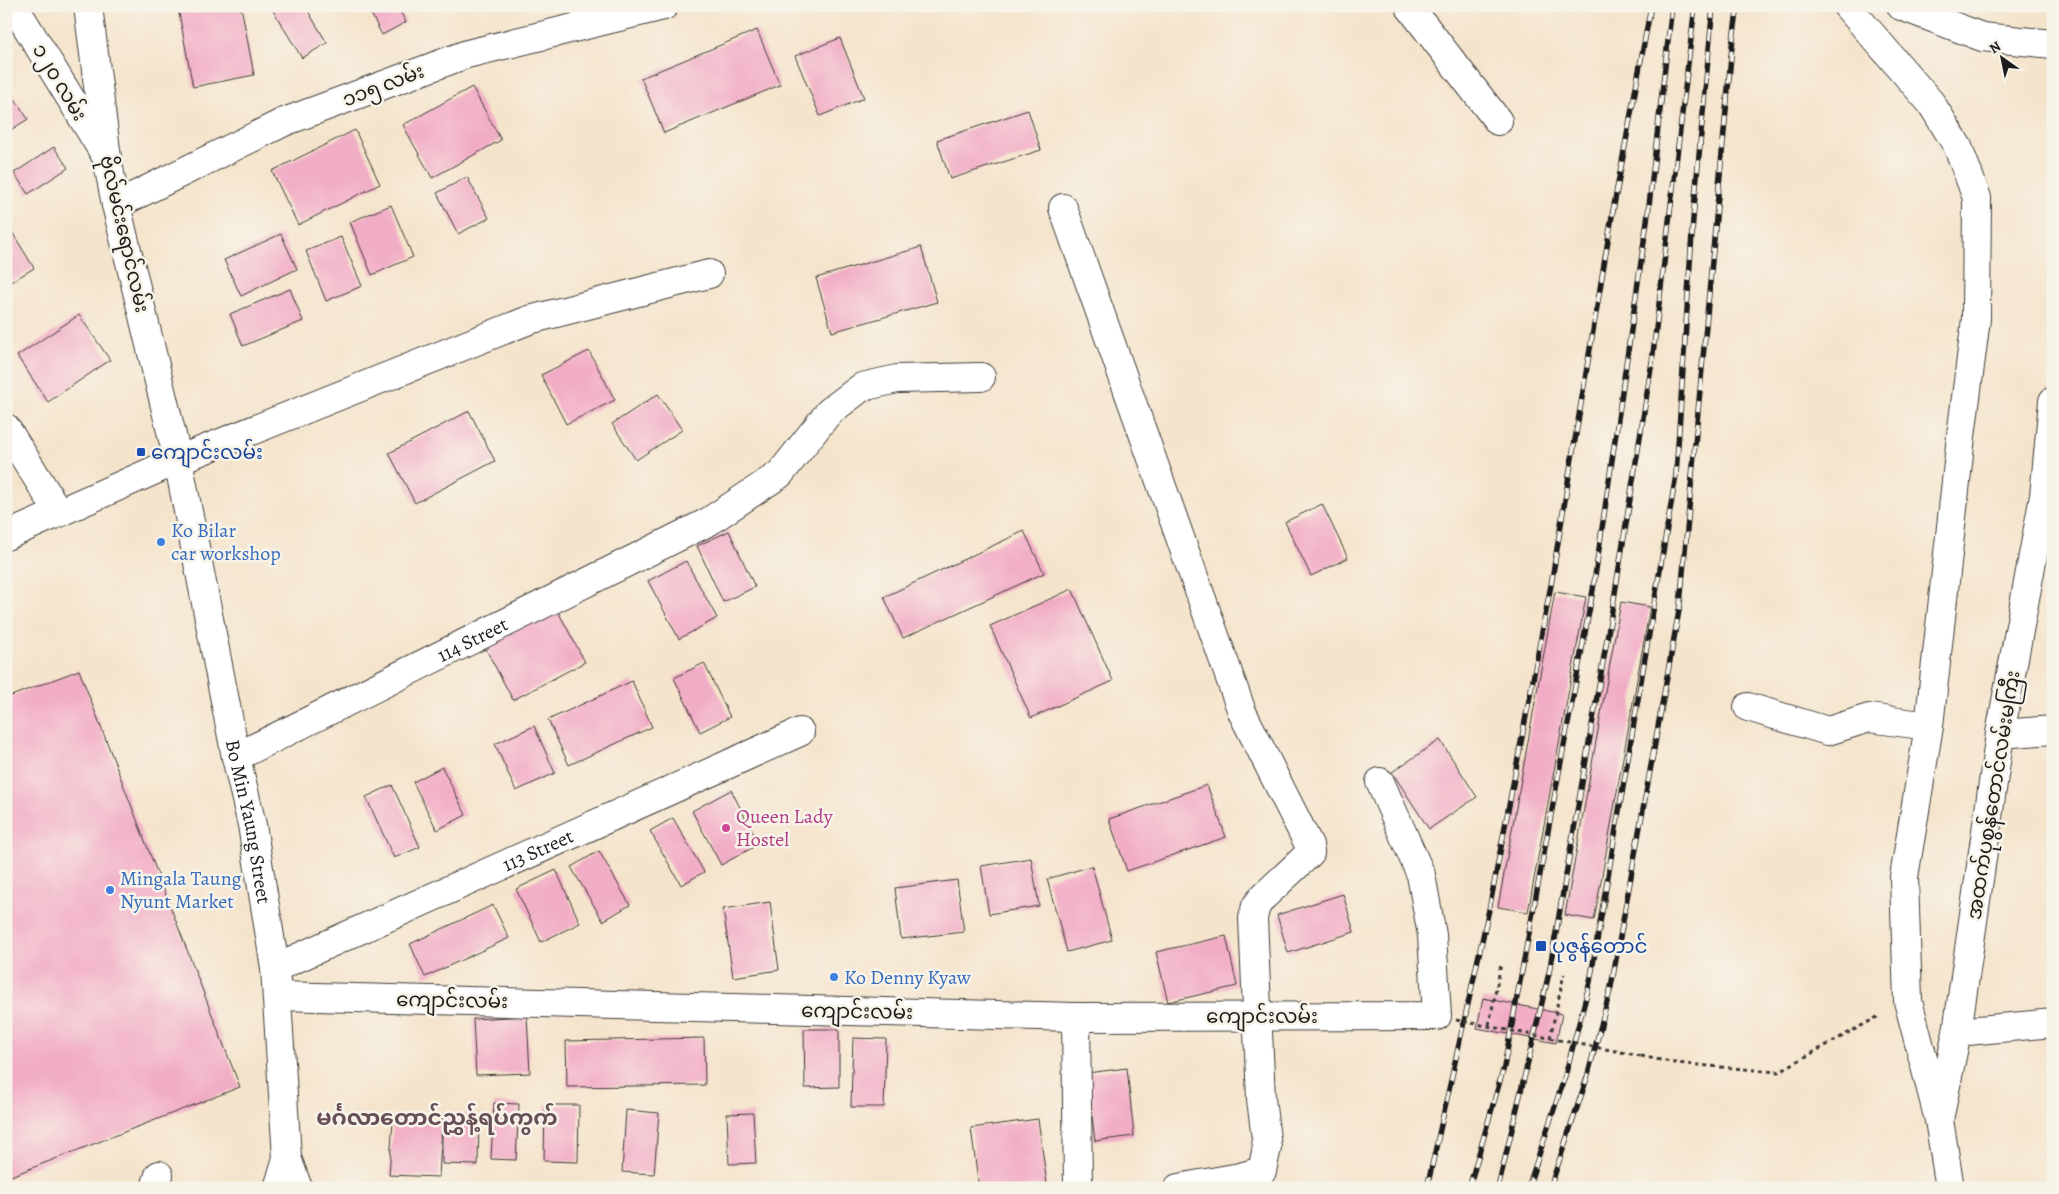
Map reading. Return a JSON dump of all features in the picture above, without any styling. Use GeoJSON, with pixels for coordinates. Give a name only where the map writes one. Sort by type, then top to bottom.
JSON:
{"type":"FeatureCollection","features":[{"type":"Feature","properties":{"kind":"street","name":"၁၂၀ လမ်း"},"geometry":{"type":"LineString","coordinates":[[14,6],[106,158]]}},
{"type":"Feature","properties":{"kind":"street","name":"ဗိုလ်မင်းရောင်လမ်း"},"geometry":{"type":"LineString","coordinates":[[88,6],[106,158],[178,460]]}},
{"type":"Feature","properties":{"kind":"street","name":"၁၁၅ လမ်း"},"geometry":{"type":"LineString","coordinates":[[116,204],[284,122],[467,54],[664,6]]}},
{"type":"Feature","properties":{"kind":"street"},"geometry":{"type":"LineString","coordinates":[[1409,6],[1498,122]]}},
{"type":"Feature","properties":{"kind":"street"},"geometry":{"type":"LineString","coordinates":[[1847,6],[1931,103],[1958,147],[1977,198],[1976,319],[1929,726],[1904,877],[1908,1001],[1939,1120]]}},
{"type":"Feature","properties":{"kind":"street"},"geometry":{"type":"LineString","coordinates":[[1901,6],[1911,12],[1982,37],[2053,44]]}},
{"type":"Feature","properties":{"kind":"street"},"geometry":{"type":"LineString","coordinates":[[1063,208],[1242,712],[1309,845],[1310,853],[1263,897],[1256,906],[1253,918],[1261,1098],[1267,1147],[1262,1171],[1240,1177],[1178,1188]]}},
{"type":"Feature","properties":{"kind":"street"},"geometry":{"type":"LineString","coordinates":[[6,536],[178,460],[529,320],[709,274]]}},
{"type":"Feature","properties":{"kind":"street","name":"114 Street"},"geometry":{"type":"LineString","coordinates":[[236,757],[708,522],[780,474],[829,412],[862,386],[897,379],[981,377]]}},
{"type":"Feature","properties":{"kind":"street","name":"အထက်ပုစွန်တောင်လမ်းမကြီး"},"geometry":{"type":"LineString","coordinates":[[1950,1188],[1939,1120],[1957,1032],[2000,734],[2049,484],[2052,416]]}},
{"type":"Feature","properties":{"kind":"street"},"geometry":{"type":"LineString","coordinates":[[6,428],[59,513]]}},
{"type":"Feature","properties":{"kind":"street","name":"Bo Min Yaung Street"},"geometry":{"type":"LineString","coordinates":[[178,460],[236,757],[252,825],[278,996],[287,1158],[298,1188]]}},
{"type":"Feature","properties":{"kind":"street"},"geometry":{"type":"LineString","coordinates":[[1748,706],[1828,731],[1869,718],[1929,726]]}},
{"type":"Feature","properties":{"kind":"street"},"geometry":{"type":"LineString","coordinates":[[2000,734],[2053,730]]}},
{"type":"Feature","properties":{"kind":"street","name":"113 Street"},"geometry":{"type":"LineString","coordinates":[[275,968],[800,732]]}},
{"type":"Feature","properties":{"kind":"street"},"geometry":{"type":"LineString","coordinates":[[1380,782],[1421,875],[1447,1018]]}},
{"type":"Feature","properties":{"kind":"street","name":"ကျောင်းလမ်း"},"geometry":{"type":"LineString","coordinates":[[278,996],[1076,1016],[1447,1018]]}},
{"type":"Feature","properties":{"kind":"street"},"geometry":{"type":"LineString","coordinates":[[1076,1016],[1078,1188]]}},
{"type":"Feature","properties":{"kind":"street"},"geometry":{"type":"LineString","coordinates":[[1957,1032],[2053,1023]]}},
{"type":"Feature","properties":{"kind":"street"},"geometry":{"type":"LineString","coordinates":[[278,1188],[287,1158]]}},
{"type":"Feature","properties":{"kind":"path"},"geometry":{"type":"LineString","coordinates":[[1489,1026],[1501,964]]}},
{"type":"Feature","properties":{"kind":"path"},"geometry":{"type":"LineString","coordinates":[[1550,1038],[1564,974]]}},
{"type":"Feature","properties":{"kind":"path"},"geometry":{"type":"LineString","coordinates":[[1447,1018],[1675,1063],[1778,1072],[1908,1001]]}},
{"type":"Feature","properties":{"kind":"building"},"geometry":{"type":"Polygon","coordinates":[[[187,6],[241,6],[254,75],[193,87],[178,8],[187,6]]]}},
{"type":"Feature","properties":{"kind":"building"},"geometry":{"type":"Polygon","coordinates":[[[276,6],[305,6],[327,43],[302,58],[272,9],[276,6]]]}},
{"type":"Feature","properties":{"kind":"building"},"geometry":{"type":"Polygon","coordinates":[[[367,6],[397,6],[406,22],[382,35],[367,6]]]}},
{"type":"Feature","properties":{"kind":"building"},"geometry":{"type":"Polygon","coordinates":[[[757,30],[780,85],[664,133],[641,78],[757,30]]]}},
{"type":"Feature","properties":{"kind":"building"},"geometry":{"type":"Polygon","coordinates":[[[840,38],[864,98],[820,116],[795,56],[840,38]]]}},
{"type":"Feature","properties":{"kind":"building"},"geometry":{"type":"Polygon","coordinates":[[[6,85],[28,119],[6,133],[6,85]]]}},
{"type":"Feature","properties":{"kind":"building"},"geometry":{"type":"Polygon","coordinates":[[[472,87],[501,140],[432,178],[403,125],[472,87]]]}},
{"type":"Feature","properties":{"kind":"building"},"geometry":{"type":"Polygon","coordinates":[[[1028,110],[1041,150],[950,179],[937,140],[1028,110]]]}},
{"type":"Feature","properties":{"kind":"building"},"geometry":{"type":"Polygon","coordinates":[[[355,130],[380,184],[298,225],[272,171],[355,130]]]}},
{"type":"Feature","properties":{"kind":"building"},"geometry":{"type":"Polygon","coordinates":[[[54,147],[68,168],[28,194],[14,173],[54,147]]]}},
{"type":"Feature","properties":{"kind":"building"},"geometry":{"type":"Polygon","coordinates":[[[467,177],[489,218],[458,234],[437,193],[467,177]]]}},
{"type":"Feature","properties":{"kind":"building"},"geometry":{"type":"Polygon","coordinates":[[[391,205],[413,257],[372,275],[350,222],[391,205]]]}},
{"type":"Feature","properties":{"kind":"building"},"geometry":{"type":"Polygon","coordinates":[[[6,222],[34,268],[6,285],[6,222]]]}},
{"type":"Feature","properties":{"kind":"building"},"geometry":{"type":"Polygon","coordinates":[[[281,234],[297,269],[241,296],[224,260],[281,234]]]}},
{"type":"Feature","properties":{"kind":"building"},"geometry":{"type":"Polygon","coordinates":[[[341,237],[362,286],[326,301],[306,251],[341,237]]]}},
{"type":"Feature","properties":{"kind":"building"},"geometry":{"type":"Polygon","coordinates":[[[921,247],[937,302],[832,332],[816,278],[921,247]]]}},
{"type":"Feature","properties":{"kind":"building"},"geometry":{"type":"Polygon","coordinates":[[[290,289],[303,321],[243,346],[230,314],[290,289]]]}},
{"type":"Feature","properties":{"kind":"building"},"geometry":{"type":"Polygon","coordinates":[[[79,315],[110,360],[48,402],[17,356],[79,315]]]}},
{"type":"Feature","properties":{"kind":"building"},"geometry":{"type":"Polygon","coordinates":[[[589,351],[615,400],[566,424],[541,375],[589,351]]]}},
{"type":"Feature","properties":{"kind":"building"},"geometry":{"type":"Polygon","coordinates":[[[658,394],[682,430],[636,460],[612,424],[658,394]]]}},
{"type":"Feature","properties":{"kind":"building"},"geometry":{"type":"Polygon","coordinates":[[[469,411],[495,461],[415,503],[389,453],[469,411]]]}},
{"type":"Feature","properties":{"kind":"building"},"geometry":{"type":"Polygon","coordinates":[[[1322,504],[1348,558],[1311,576],[1285,522],[1322,504]]]}},
{"type":"Feature","properties":{"kind":"building"},"geometry":{"type":"Polygon","coordinates":[[[729,531],[755,587],[723,602],[697,546],[729,531]]]}},
{"type":"Feature","properties":{"kind":"building"},"geometry":{"type":"Polygon","coordinates":[[[1024,531],[1044,573],[903,638],[884,597],[1024,531]]]}},
{"type":"Feature","properties":{"kind":"building"},"geometry":{"type":"Polygon","coordinates":[[[686,561],[717,618],[679,639],[648,581],[686,561]]]}},
{"type":"Feature","properties":{"kind":"building"},"geometry":{"type":"Polygon","coordinates":[[[1072,589],[1113,681],[1031,718],[990,626],[1072,589]]]}},
{"type":"Feature","properties":{"kind":"building"},"geometry":{"type":"Polygon","coordinates":[[[1555,592],[1586,597],[1528,912],[1498,907],[1555,592]]]}},
{"type":"Feature","properties":{"kind":"building"},"geometry":{"type":"Polygon","coordinates":[[[1621,602],[1650,607],[1594,920],[1565,915],[1621,602]]]}},
{"type":"Feature","properties":{"kind":"building"},"geometry":{"type":"Polygon","coordinates":[[[554,604],[585,662],[513,700],[482,642],[554,604]]]}},
{"type":"Feature","properties":{"kind":"building"},"geometry":{"type":"Polygon","coordinates":[[[704,663],[730,717],[700,732],[674,678],[704,663]]]}},
{"type":"Feature","properties":{"kind":"building"},"geometry":{"type":"Polygon","coordinates":[[[79,670],[240,1087],[6,1178],[6,698],[79,670]]]}},
{"type":"Feature","properties":{"kind":"building"},"geometry":{"type":"Polygon","coordinates":[[[632,681],[652,727],[569,765],[548,720],[632,681]]]}},
{"type":"Feature","properties":{"kind":"building"},"geometry":{"type":"Polygon","coordinates":[[[534,726],[555,773],[516,791],[495,744],[534,726]]]}},
{"type":"Feature","properties":{"kind":"building"},"geometry":{"type":"Polygon","coordinates":[[[1440,740],[1477,797],[1429,829],[1392,772],[1440,740]]]}},
{"type":"Feature","properties":{"kind":"building"},"geometry":{"type":"Polygon","coordinates":[[[442,767],[466,815],[437,830],[413,782],[442,767]]]}},
{"type":"Feature","properties":{"kind":"building"},"geometry":{"type":"Polygon","coordinates":[[[392,785],[420,847],[394,858],[366,797],[392,785]]]}},
{"type":"Feature","properties":{"kind":"building"},"geometry":{"type":"Polygon","coordinates":[[[1207,785],[1226,837],[1127,871],[1109,819],[1207,785]]]}},
{"type":"Feature","properties":{"kind":"building","name":"Queen Lady Hostel"},"geometry":{"type":"Polygon","coordinates":[[[731,790],[759,844],[721,865],[692,811],[731,790]]]}},
{"type":"Feature","properties":{"kind":"building"},"geometry":{"type":"Polygon","coordinates":[[[673,818],[704,872],[681,885],[650,831],[673,818]]]}},
{"type":"Feature","properties":{"kind":"building"},"geometry":{"type":"Polygon","coordinates":[[[599,851],[630,905],[603,921],[571,867],[599,851]]]}},
{"type":"Feature","properties":{"kind":"building"},"geometry":{"type":"Polygon","coordinates":[[[1031,858],[1039,906],[989,914],[981,866],[1031,858]]]}},
{"type":"Feature","properties":{"kind":"building"},"geometry":{"type":"Polygon","coordinates":[[[1092,866],[1112,940],[1067,952],[1047,879],[1092,866]]]}},
{"type":"Feature","properties":{"kind":"building"},"geometry":{"type":"Polygon","coordinates":[[[556,870],[580,923],[541,942],[516,889],[556,870]]]}},
{"type":"Feature","properties":{"kind":"building"},"geometry":{"type":"Polygon","coordinates":[[[957,880],[964,932],[901,939],[895,888],[957,880]]]}},
{"type":"Feature","properties":{"kind":"building"},"geometry":{"type":"Polygon","coordinates":[[[1343,894],[1354,932],[1288,953],[1277,915],[1343,894]]]}},
{"type":"Feature","properties":{"kind":"building"},"geometry":{"type":"Polygon","coordinates":[[[770,902],[779,970],[733,977],[723,909],[770,902]]]}},
{"type":"Feature","properties":{"kind":"building"},"geometry":{"type":"Polygon","coordinates":[[[493,905],[509,938],[425,977],[410,944],[493,905]]]}},
{"type":"Feature","properties":{"kind":"building"},"geometry":{"type":"Polygon","coordinates":[[[1226,936],[1237,986],[1168,1002],[1156,952],[1226,936]]]}},
{"type":"Feature","properties":{"kind":"building"},"geometry":{"type":"Polygon","coordinates":[[[1483,998],[1562,1014],[1556,1043],[1477,1028],[1483,998]]]}},
{"type":"Feature","properties":{"kind":"building"},"geometry":{"type":"Polygon","coordinates":[[[527,1016],[530,1073],[476,1075],[473,1019],[527,1016]]]}},
{"type":"Feature","properties":{"kind":"building"},"geometry":{"type":"Polygon","coordinates":[[[804,1029],[839,1029],[839,1087],[805,1088],[804,1029]]]}},
{"type":"Feature","properties":{"kind":"building"},"geometry":{"type":"Polygon","coordinates":[[[704,1038],[705,1085],[567,1087],[566,1041],[704,1038]]]}},
{"type":"Feature","properties":{"kind":"building"},"geometry":{"type":"Polygon","coordinates":[[[853,1038],[886,1039],[884,1107],[851,1107],[853,1038]]]}},
{"type":"Feature","properties":{"kind":"building"},"geometry":{"type":"Polygon","coordinates":[[[1127,1068],[1134,1136],[1095,1141],[1087,1073],[1127,1068]]]}},
{"type":"Feature","properties":{"kind":"building"},"geometry":{"type":"Polygon","coordinates":[[[494,1103],[519,1104],[516,1160],[491,1159],[494,1103]]]}},
{"type":"Feature","properties":{"kind":"building"},"geometry":{"type":"Polygon","coordinates":[[[545,1105],[579,1105],[578,1162],[544,1161],[545,1105]]]}},
{"type":"Feature","properties":{"kind":"building"},"geometry":{"type":"Polygon","coordinates":[[[626,1110],[659,1113],[654,1174],[622,1172],[626,1110]]]}},
{"type":"Feature","properties":{"kind":"building"},"geometry":{"type":"Polygon","coordinates":[[[753,1113],[756,1163],[729,1164],[727,1114],[753,1113]]]}},
{"type":"Feature","properties":{"kind":"building"},"geometry":{"type":"Polygon","coordinates":[[[442,1114],[479,1115],[478,1165],[442,1164],[442,1114]]]}},
{"type":"Feature","properties":{"kind":"building"},"geometry":{"type":"Polygon","coordinates":[[[1038,1119],[1047,1184],[1016,1188],[979,1188],[971,1128],[1038,1119]]]}},
{"type":"Feature","properties":{"kind":"building"},"geometry":{"type":"Polygon","coordinates":[[[393,1121],[442,1123],[439,1177],[389,1175],[393,1121]]]}},
{"type":"Feature","properties":{"kind":"railway"},"geometry":{"type":"LineString","coordinates":[[1427,1188],[1490,905],[1551,585],[1612,216],[1651,6]]}},
{"type":"Feature","properties":{"kind":"railway"},"geometry":{"type":"LineString","coordinates":[[1469,1188],[1504,1067],[1593,590],[1648,214],[1672,6]]}},
{"type":"Feature","properties":{"kind":"railway"},"geometry":{"type":"LineString","coordinates":[[1498,1188],[1549,973],[1615,593],[1652,362],[1695,6]]}},
{"type":"Feature","properties":{"kind":"railway"},"geometry":{"type":"LineString","coordinates":[[1528,1188],[1565,1076],[1590,982],[1676,475],[1693,219],[1713,6]]}},
{"type":"Feature","properties":{"kind":"railway"},"geometry":{"type":"LineString","coordinates":[[1550,1188],[1587,1078],[1611,987],[1680,605],[1732,46],[1738,6]]}},
{"type":"Feature","properties":{"kind":"place","name":"ကျောင်းလမ်း"},"geometry":{"type":"Point","coordinates":[141,452]}},
{"type":"Feature","properties":{"kind":"place","name":"Ko Bilar car workshop"},"geometry":{"type":"Point","coordinates":[161,542]}},
{"type":"Feature","properties":{"kind":"place","name":"Queen Lady Hostel"},"geometry":{"type":"Point","coordinates":[726,828]}},
{"type":"Feature","properties":{"kind":"place","name":"Mingala Taung Nyunt Market"},"geometry":{"type":"Point","coordinates":[110,890]}},
{"type":"Feature","properties":{"kind":"place","name":"ပုဇွန်တောင်"},"geometry":{"type":"Point","coordinates":[1541,946]}},
{"type":"Feature","properties":{"kind":"place","name":"Ko Denny Kyaw"},"geometry":{"type":"Point","coordinates":[834,977]}},
{"type":"Feature","properties":{"kind":"district","name":"မင်္ဂလာတောင်ညွှန့်ရပ်ကွက်"},"geometry":{"type":"Point","coordinates":[437,1117]}}]}
